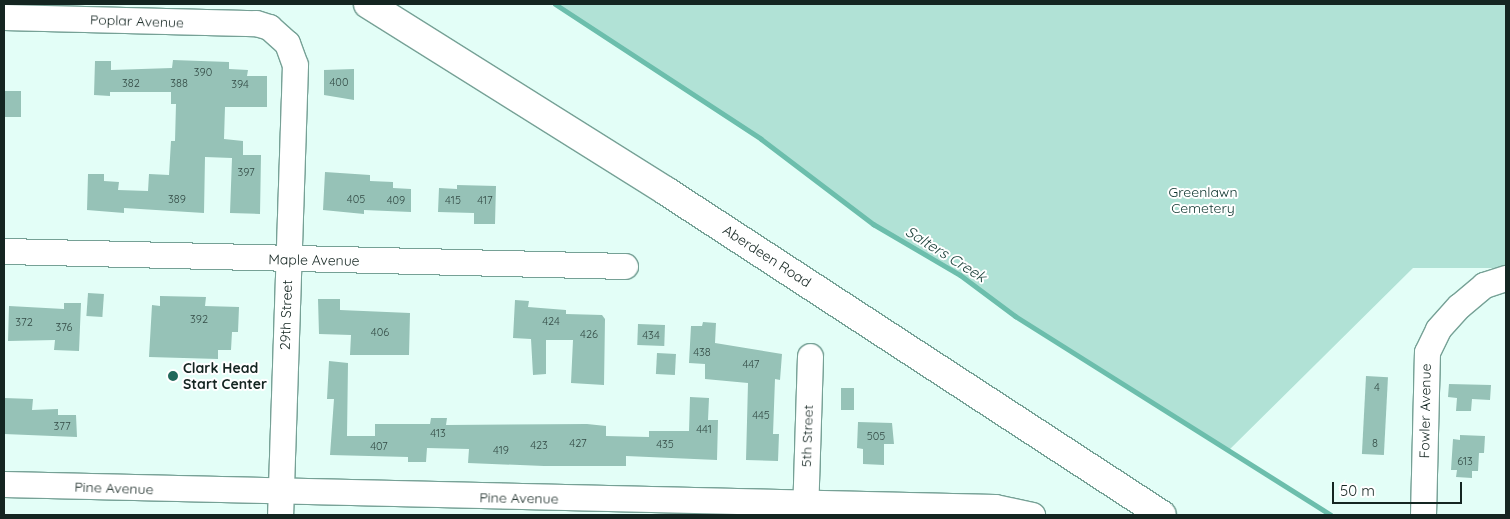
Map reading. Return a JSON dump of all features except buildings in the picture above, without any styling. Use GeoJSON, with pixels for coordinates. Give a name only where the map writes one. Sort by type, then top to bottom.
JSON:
{"type":"FeatureCollection","features":[{"type":"Feature","properties":{"kind":"main road","name":"Aberdeen Road"},"geometry":{"type":"LineString","coordinates":[[368,4],[666,191],[1162,515]]}},
{"type":"Feature","properties":{"kind":"street","name":"Poplar Avenue"},"geometry":{"type":"LineString","coordinates":[[4,17],[256,23],[269,27]]}},
{"type":"Feature","properties":{"kind":"street","name":"29th Street"},"geometry":{"type":"LineString","coordinates":[[269,27],[287,43],[295,65],[281,504]]}},
{"type":"Feature","properties":{"kind":"street","name":"Maple Avenue"},"geometry":{"type":"LineString","coordinates":[[4,251],[625,266]]}},
{"type":"Feature","properties":{"kind":"street","name":"Fowler Avenue"},"geometry":{"type":"LineString","coordinates":[[1423,515],[1427,352],[1438,329],[1474,294],[1494,280],[1506,278]]}},
{"type":"Feature","properties":{"kind":"street","name":"5th Street"},"geometry":{"type":"LineString","coordinates":[[805,510],[810,356]]}},
{"type":"Feature","properties":{"kind":"street","name":"Pine Avenue"},"geometry":{"type":"LineString","coordinates":[[4,484],[281,504],[805,510],[995,507],[1032,515]]}},
{"type":"Feature","properties":{"kind":"green space","name":"Greenlawn Cemetery"},"geometry":{"type":"Polygon","coordinates":[[[555,4],[1506,4],[1506,268],[1413,268],[1228,451],[1015,316],[960,275],[873,224],[761,139],[555,4]]]}},
{"type":"Feature","properties":{"kind":"waterway","name":"Salters Creek"},"geometry":{"type":"LineString","coordinates":[[555,4],[761,139],[873,224],[960,275],[1015,316],[1331,515]]}},
{"type":"Feature","properties":{"kind":"place","name":"Clark Head Start Center"},"geometry":{"type":"Point","coordinates":[173,376]}}]}
